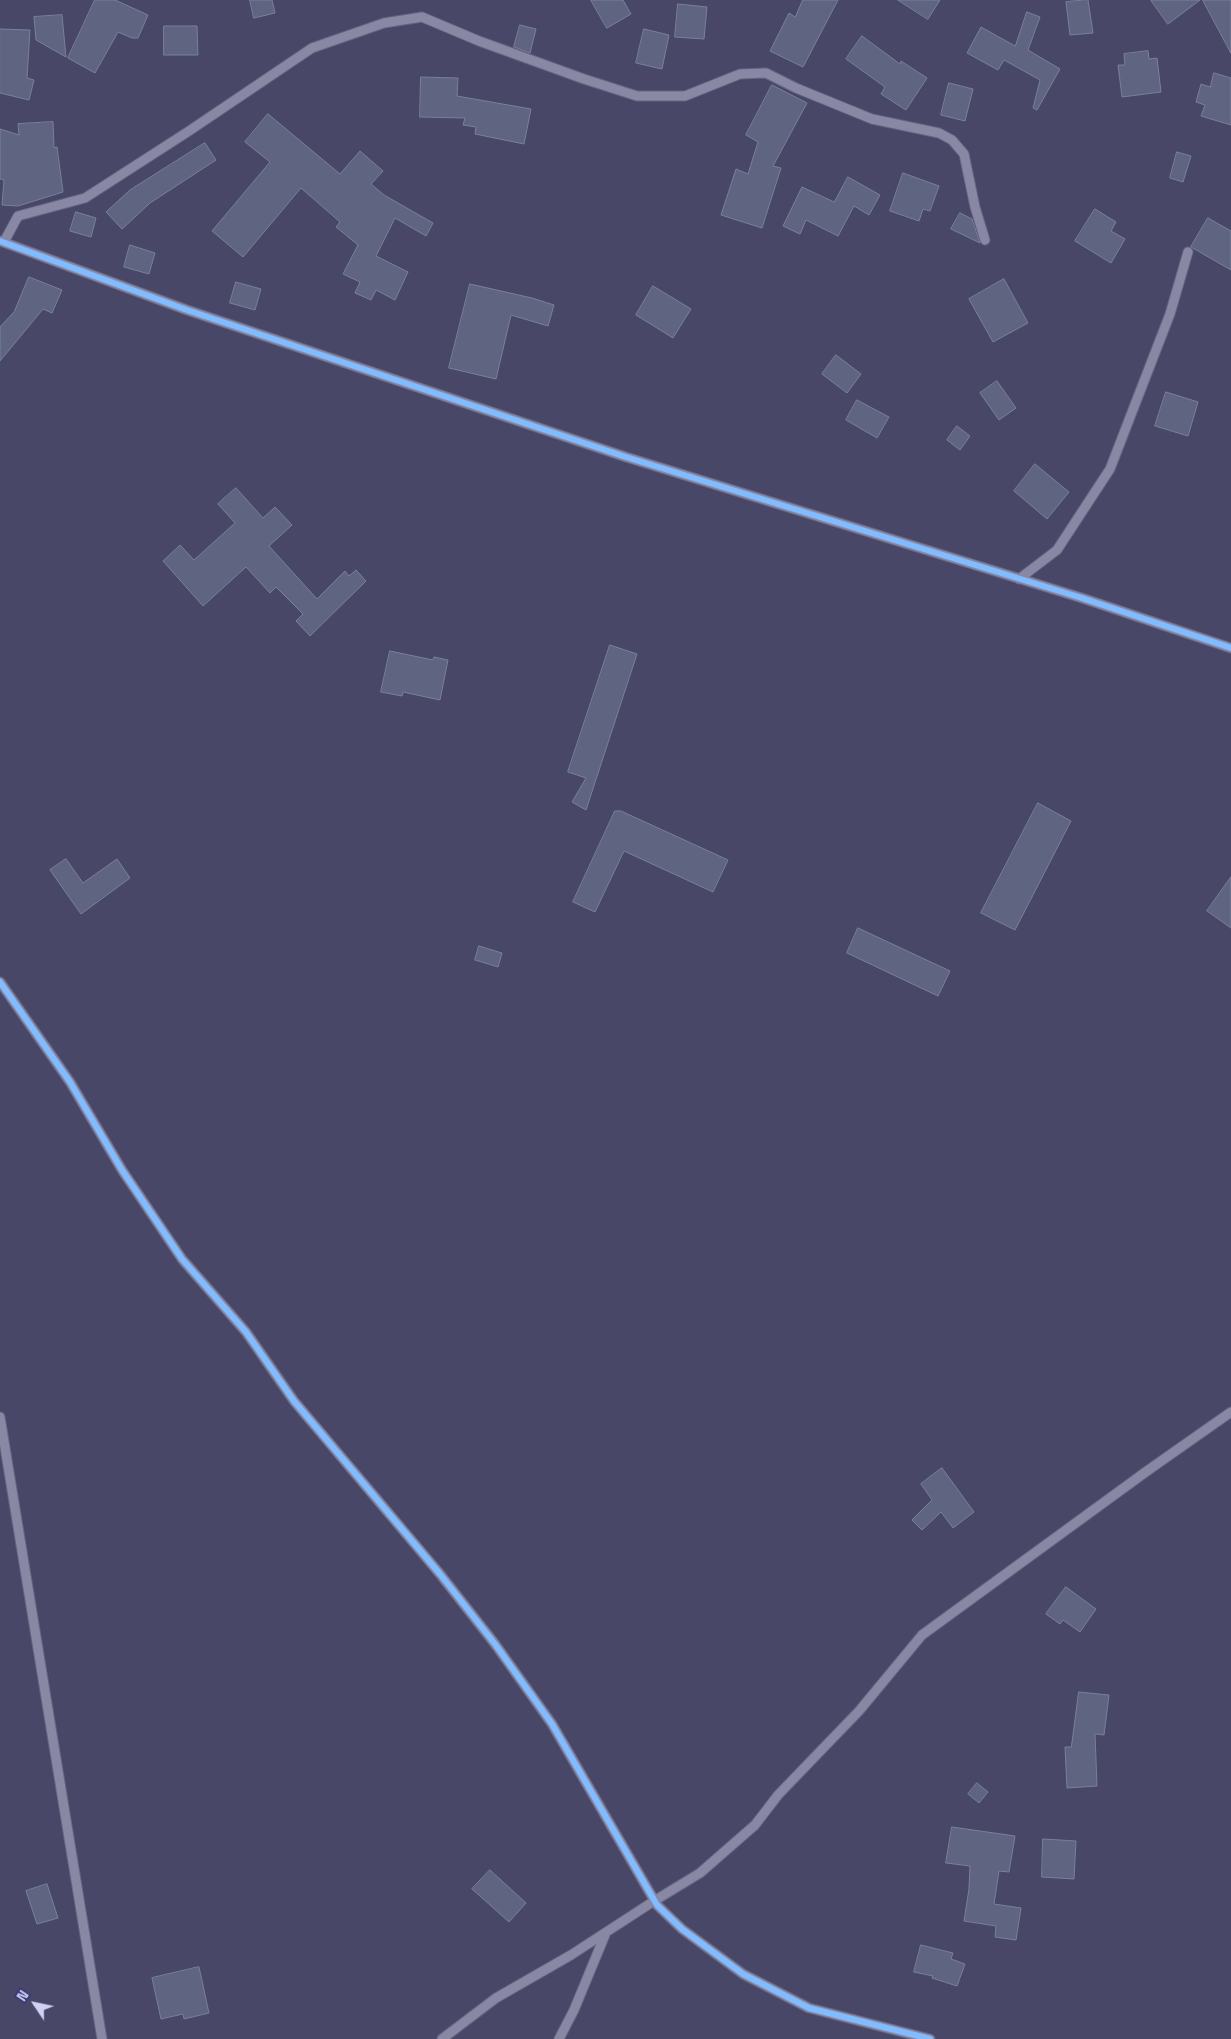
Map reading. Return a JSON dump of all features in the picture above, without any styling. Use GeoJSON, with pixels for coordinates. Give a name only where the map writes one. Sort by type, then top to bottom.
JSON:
{"type":"FeatureCollection","features":[{"type":"Feature","properties":{"kind":"street"},"geometry":{"type":"LineString","coordinates":[[985,240],[975,207],[964,154],[952,140],[939,133],[872,119],[796,88],[766,73],[740,74],[685,96],[637,96],[488,44],[422,17],[384,23],[312,48],[85,198],[18,216],[2,241],[187,310],[626,457],[1019,578],[1231,648]]}},
{"type":"Feature","properties":{"kind":"street"},"geometry":{"type":"LineString","coordinates":[[1019,578],[1057,550],[1110,469],[1170,314],[1188,252]]}},
{"type":"Feature","properties":{"kind":"street"},"geometry":{"type":"LineString","coordinates":[[0,982],[24,1019],[70,1082],[122,1170],[182,1259],[246,1332],[294,1401],[440,1574],[489,1636],[552,1724],[654,1900],[682,1929],[743,1974],[809,2008],[930,2039]]}},
{"type":"Feature","properties":{"kind":"street"},"geometry":{"type":"LineString","coordinates":[[442,2039],[496,1998],[605,1934],[654,1900],[700,1873],[755,1825],[778,1795],[859,1711],[922,1635],[1231,1412]]}},
{"type":"Feature","properties":{"kind":"street"},"geometry":{"type":"LineString","coordinates":[[0,1417],[102,2039]]}},
{"type":"Feature","properties":{"kind":"street"},"geometry":{"type":"LineString","coordinates":[[559,2039],[574,2010],[605,1934]]}},
{"type":"Feature","properties":{"kind":"building"},"geometry":{"type":"Polygon","coordinates":[[[95,0],[115,0],[148,15],[138,38],[132,38],[118,32],[95,73],[68,58],[95,0]]]}},
{"type":"Feature","properties":{"kind":"building"},"geometry":{"type":"Polygon","coordinates":[[[250,0],[272,0],[275,13],[254,18],[250,0]]]}},
{"type":"Feature","properties":{"kind":"building"},"geometry":{"type":"Polygon","coordinates":[[[591,0],[623,0],[631,14],[607,28],[591,0]]]}},
{"type":"Feature","properties":{"kind":"building"},"geometry":{"type":"Polygon","coordinates":[[[803,0],[838,0],[803,67],[770,51],[789,13],[795,17],[803,0]]]}},
{"type":"Feature","properties":{"kind":"building"},"geometry":{"type":"Polygon","coordinates":[[[898,0],[940,0],[928,19],[898,0]]]}},
{"type":"Feature","properties":{"kind":"building"},"geometry":{"type":"Polygon","coordinates":[[[1088,0],[1093,33],[1070,35],[1066,2],[1088,0]]]}},
{"type":"Feature","properties":{"kind":"building"},"geometry":{"type":"Polygon","coordinates":[[[1151,0],[1200,0],[1168,24],[1151,0]]]}},
{"type":"Feature","properties":{"kind":"building"},"geometry":{"type":"Polygon","coordinates":[[[1203,0],[1231,0],[1231,53],[1203,0]]]}},
{"type":"Feature","properties":{"kind":"building"},"geometry":{"type":"Polygon","coordinates":[[[678,4],[707,7],[704,39],[675,37],[678,4]]]}},
{"type":"Feature","properties":{"kind":"building"},"geometry":{"type":"Polygon","coordinates":[[[1027,12],[1040,17],[1028,50],[1060,69],[1037,110],[1033,108],[1040,80],[1004,60],[998,70],[967,53],[981,27],[1015,46],[1027,12]]]}},
{"type":"Feature","properties":{"kind":"building"},"geometry":{"type":"Polygon","coordinates":[[[62,15],[66,57],[36,40],[34,17],[62,15]]]}},
{"type":"Feature","properties":{"kind":"building"},"geometry":{"type":"Polygon","coordinates":[[[520,25],[536,29],[530,53],[514,47],[520,25]]]}},
{"type":"Feature","properties":{"kind":"building"},"geometry":{"type":"Polygon","coordinates":[[[164,26],[197,26],[198,55],[164,55],[164,26]]]}},
{"type":"Feature","properties":{"kind":"building"},"geometry":{"type":"Polygon","coordinates":[[[0,29],[30,30],[27,78],[34,80],[29,100],[0,93],[0,29]]]}},
{"type":"Feature","properties":{"kind":"building"},"geometry":{"type":"Polygon","coordinates":[[[644,29],[669,35],[662,69],[636,63],[644,29]]]}},
{"type":"Feature","properties":{"kind":"building"},"geometry":{"type":"Polygon","coordinates":[[[862,36],[900,64],[901,61],[927,78],[906,110],[881,94],[885,87],[846,59],[862,36]]]}},
{"type":"Feature","properties":{"kind":"building"},"geometry":{"type":"Polygon","coordinates":[[[1148,51],[1149,59],[1157,58],[1161,92],[1122,97],[1118,65],[1125,65],[1124,54],[1148,51]]]}},
{"type":"Feature","properties":{"kind":"building"},"geometry":{"type":"Polygon","coordinates":[[[1214,73],[1231,78],[1231,125],[1201,116],[1205,105],[1196,102],[1201,84],[1210,87],[1214,73]]]}},
{"type":"Feature","properties":{"kind":"building"},"geometry":{"type":"Polygon","coordinates":[[[421,77],[458,78],[457,96],[531,109],[524,144],[475,134],[476,127],[463,125],[465,118],[420,117],[421,77]]]}},
{"type":"Feature","properties":{"kind":"building"},"geometry":{"type":"Polygon","coordinates":[[[949,83],[973,89],[965,121],[941,115],[949,83]]]}},
{"type":"Feature","properties":{"kind":"building"},"geometry":{"type":"Polygon","coordinates":[[[772,85],[807,103],[773,166],[781,168],[762,228],[721,215],[736,169],[748,174],[758,142],[746,135],[772,85]]]}},
{"type":"Feature","properties":{"kind":"building"},"geometry":{"type":"Polygon","coordinates":[[[268,114],[340,174],[360,151],[383,171],[371,184],[384,195],[433,223],[426,236],[395,218],[376,256],[408,272],[395,300],[376,290],[371,300],[355,293],[360,282],[343,274],[358,245],[336,227],[340,222],[301,188],[243,257],[212,231],[270,162],[245,142],[268,114]]]}},
{"type":"Feature","properties":{"kind":"building"},"geometry":{"type":"Polygon","coordinates":[[[53,122],[54,148],[57,147],[63,192],[18,206],[2,205],[4,180],[0,179],[0,129],[19,135],[18,124],[53,122]]]}},
{"type":"Feature","properties":{"kind":"building"},"geometry":{"type":"Polygon","coordinates":[[[205,143],[216,160],[150,203],[122,229],[106,212],[130,190],[205,143]]]}},
{"type":"Feature","properties":{"kind":"building"},"geometry":{"type":"Polygon","coordinates":[[[1177,152],[1191,156],[1183,182],[1170,178],[1177,152]]]}},
{"type":"Feature","properties":{"kind":"building"},"geometry":{"type":"Polygon","coordinates":[[[903,173],[939,186],[930,211],[923,209],[919,221],[890,211],[903,173]]]}},
{"type":"Feature","properties":{"kind":"building"},"geometry":{"type":"Polygon","coordinates":[[[848,177],[880,195],[869,215],[854,206],[838,236],[806,220],[800,234],[783,226],[802,187],[834,202],[848,177]]]}},
{"type":"Feature","properties":{"kind":"building"},"geometry":{"type":"Polygon","coordinates":[[[1095,209],[1116,222],[1111,231],[1125,239],[1111,263],[1075,241],[1095,209]]]}},
{"type":"Feature","properties":{"kind":"building"},"geometry":{"type":"Polygon","coordinates":[[[76,212],[96,218],[91,237],[70,231],[76,212]]]}},
{"type":"Feature","properties":{"kind":"building"},"geometry":{"type":"Polygon","coordinates":[[[960,213],[972,219],[980,243],[951,229],[960,213]]]}},
{"type":"Feature","properties":{"kind":"building"},"geometry":{"type":"Polygon","coordinates":[[[1208,218],[1231,231],[1231,270],[1191,247],[1208,218]]]}},
{"type":"Feature","properties":{"kind":"building"},"geometry":{"type":"Polygon","coordinates":[[[130,245],[155,253],[149,274],[124,267],[130,245]]]}},
{"type":"Feature","properties":{"kind":"building"},"geometry":{"type":"Polygon","coordinates":[[[29,277],[62,290],[52,313],[43,309],[0,361],[0,327],[14,312],[29,277]]]}},
{"type":"Feature","properties":{"kind":"building"},"geometry":{"type":"Polygon","coordinates":[[[1004,279],[1028,323],[993,342],[969,299],[1004,279]]]}},
{"type":"Feature","properties":{"kind":"building"},"geometry":{"type":"Polygon","coordinates":[[[236,282],[261,289],[255,310],[230,303],[236,282]]]}},
{"type":"Feature","properties":{"kind":"building"},"geometry":{"type":"Polygon","coordinates":[[[470,284],[554,305],[548,326],[511,315],[496,379],[449,368],[470,284]]]}},
{"type":"Feature","properties":{"kind":"building"},"geometry":{"type":"Polygon","coordinates":[[[653,286],[691,309],[673,338],[636,315],[653,286]]]}},
{"type":"Feature","properties":{"kind":"building"},"geometry":{"type":"Polygon","coordinates":[[[836,355],[861,374],[847,393],[822,374],[836,355]]]}},
{"type":"Feature","properties":{"kind":"building"},"geometry":{"type":"Polygon","coordinates":[[[997,381],[1016,408],[999,420],[980,393],[997,381]]]}},
{"type":"Feature","properties":{"kind":"building"},"geometry":{"type":"Polygon","coordinates":[[[1166,392],[1198,402],[1188,436],[1155,426],[1166,392]]]}},
{"type":"Feature","properties":{"kind":"building"},"geometry":{"type":"Polygon","coordinates":[[[857,400],[889,417],[877,438],[846,420],[857,400]]]}},
{"type":"Feature","properties":{"kind":"building"},"geometry":{"type":"Polygon","coordinates":[[[957,426],[970,436],[960,450],[947,440],[957,426]]]}},
{"type":"Feature","properties":{"kind":"building"},"geometry":{"type":"Polygon","coordinates":[[[1035,464],[1069,492],[1047,519],[1014,491],[1035,464]]]}},
{"type":"Feature","properties":{"kind":"building"},"geometry":{"type":"Polygon","coordinates":[[[236,488],[263,518],[275,507],[292,525],[269,546],[317,599],[345,571],[349,576],[356,570],[366,581],[310,636],[296,621],[303,614],[276,587],[270,593],[246,567],[203,606],[163,561],[180,545],[194,560],[235,523],[218,504],[236,488]]]}},
{"type":"Feature","properties":{"kind":"building"},"geometry":{"type":"Polygon","coordinates":[[[610,645],[637,654],[586,810],[572,802],[586,778],[568,772],[610,645]]]}},
{"type":"Feature","properties":{"kind":"building"},"geometry":{"type":"Polygon","coordinates":[[[390,651],[433,660],[434,657],[448,660],[440,700],[403,692],[402,696],[381,692],[390,651]]]}},
{"type":"Feature","properties":{"kind":"building"},"geometry":{"type":"Polygon","coordinates":[[[1038,803],[1071,821],[1015,930],[981,913],[1038,803]]]}},
{"type":"Feature","properties":{"kind":"building"},"geometry":{"type":"Polygon","coordinates":[[[615,811],[621,811],[728,860],[713,892],[624,851],[595,912],[573,902],[615,811]]]}},
{"type":"Feature","properties":{"kind":"building"},"geometry":{"type":"Polygon","coordinates":[[[66,859],[83,883],[117,859],[130,878],[81,914],[50,870],[66,859]]]}},
{"type":"Feature","properties":{"kind":"building"},"geometry":{"type":"Polygon","coordinates":[[[1231,877],[1231,928],[1207,911],[1231,877]]]}},
{"type":"Feature","properties":{"kind":"building"},"geometry":{"type":"Polygon","coordinates":[[[858,928],[950,971],[938,996],[847,953],[858,928]]]}},
{"type":"Feature","properties":{"kind":"building"},"geometry":{"type":"Polygon","coordinates":[[[479,946],[502,953],[498,967],[475,960],[479,946]]]}},
{"type":"Feature","properties":{"kind":"building"},"geometry":{"type":"Polygon","coordinates":[[[942,1468],[974,1512],[953,1528],[941,1512],[922,1530],[912,1520],[932,1500],[921,1484],[942,1468]]]}},
{"type":"Feature","properties":{"kind":"building"},"geometry":{"type":"Polygon","coordinates":[[[1066,1587],[1096,1609],[1080,1632],[1063,1620],[1060,1624],[1046,1614],[1066,1587]]]}},
{"type":"Feature","properties":{"kind":"building"},"geometry":{"type":"Polygon","coordinates":[[[1079,1692],[1109,1695],[1104,1735],[1095,1734],[1097,1786],[1067,1788],[1065,1747],[1071,1747],[1079,1692]]]}},
{"type":"Feature","properties":{"kind":"building"},"geometry":{"type":"Polygon","coordinates":[[[977,1783],[988,1792],[979,1803],[968,1794],[977,1783]]]}},
{"type":"Feature","properties":{"kind":"building"},"geometry":{"type":"Polygon","coordinates":[[[952,1827],[1015,1836],[1009,1872],[999,1871],[994,1904],[1021,1908],[1016,1940],[995,1937],[996,1926],[964,1921],[969,1889],[970,1866],[946,1863],[952,1827]]]}},
{"type":"Feature","properties":{"kind":"building"},"geometry":{"type":"Polygon","coordinates":[[[1043,1839],[1076,1841],[1074,1879],[1042,1877],[1043,1839]]]}},
{"type":"Feature","properties":{"kind":"building"},"geometry":{"type":"Polygon","coordinates":[[[490,1870],[526,1903],[509,1922],[472,1889],[490,1870]]]}},
{"type":"Feature","properties":{"kind":"building"},"geometry":{"type":"Polygon","coordinates":[[[47,1884],[58,1918],[37,1924],[26,1891],[47,1884]]]}},
{"type":"Feature","properties":{"kind":"building"},"geometry":{"type":"Polygon","coordinates":[[[921,1945],[953,1953],[951,1959],[965,1964],[957,1986],[932,1978],[933,1976],[914,1972],[921,1945]]]}},
{"type":"Feature","properties":{"kind":"building"},"geometry":{"type":"Polygon","coordinates":[[[199,1967],[209,2013],[184,2019],[183,2014],[161,2019],[152,1978],[199,1967]]]}},
{"type":"Feature","properties":{"kind":"cycle path"},"geometry":{"type":"LineString","coordinates":[[0,241],[187,310],[626,457],[1082,598],[1231,648]]}},
{"type":"Feature","properties":{"kind":"cycle path"},"geometry":{"type":"LineString","coordinates":[[0,982],[70,1082],[122,1170],[182,1259],[246,1332],[294,1401],[440,1574],[495,1644],[552,1724],[657,1905],[682,1929],[743,1974],[809,2008],[930,2039]]}}]}
